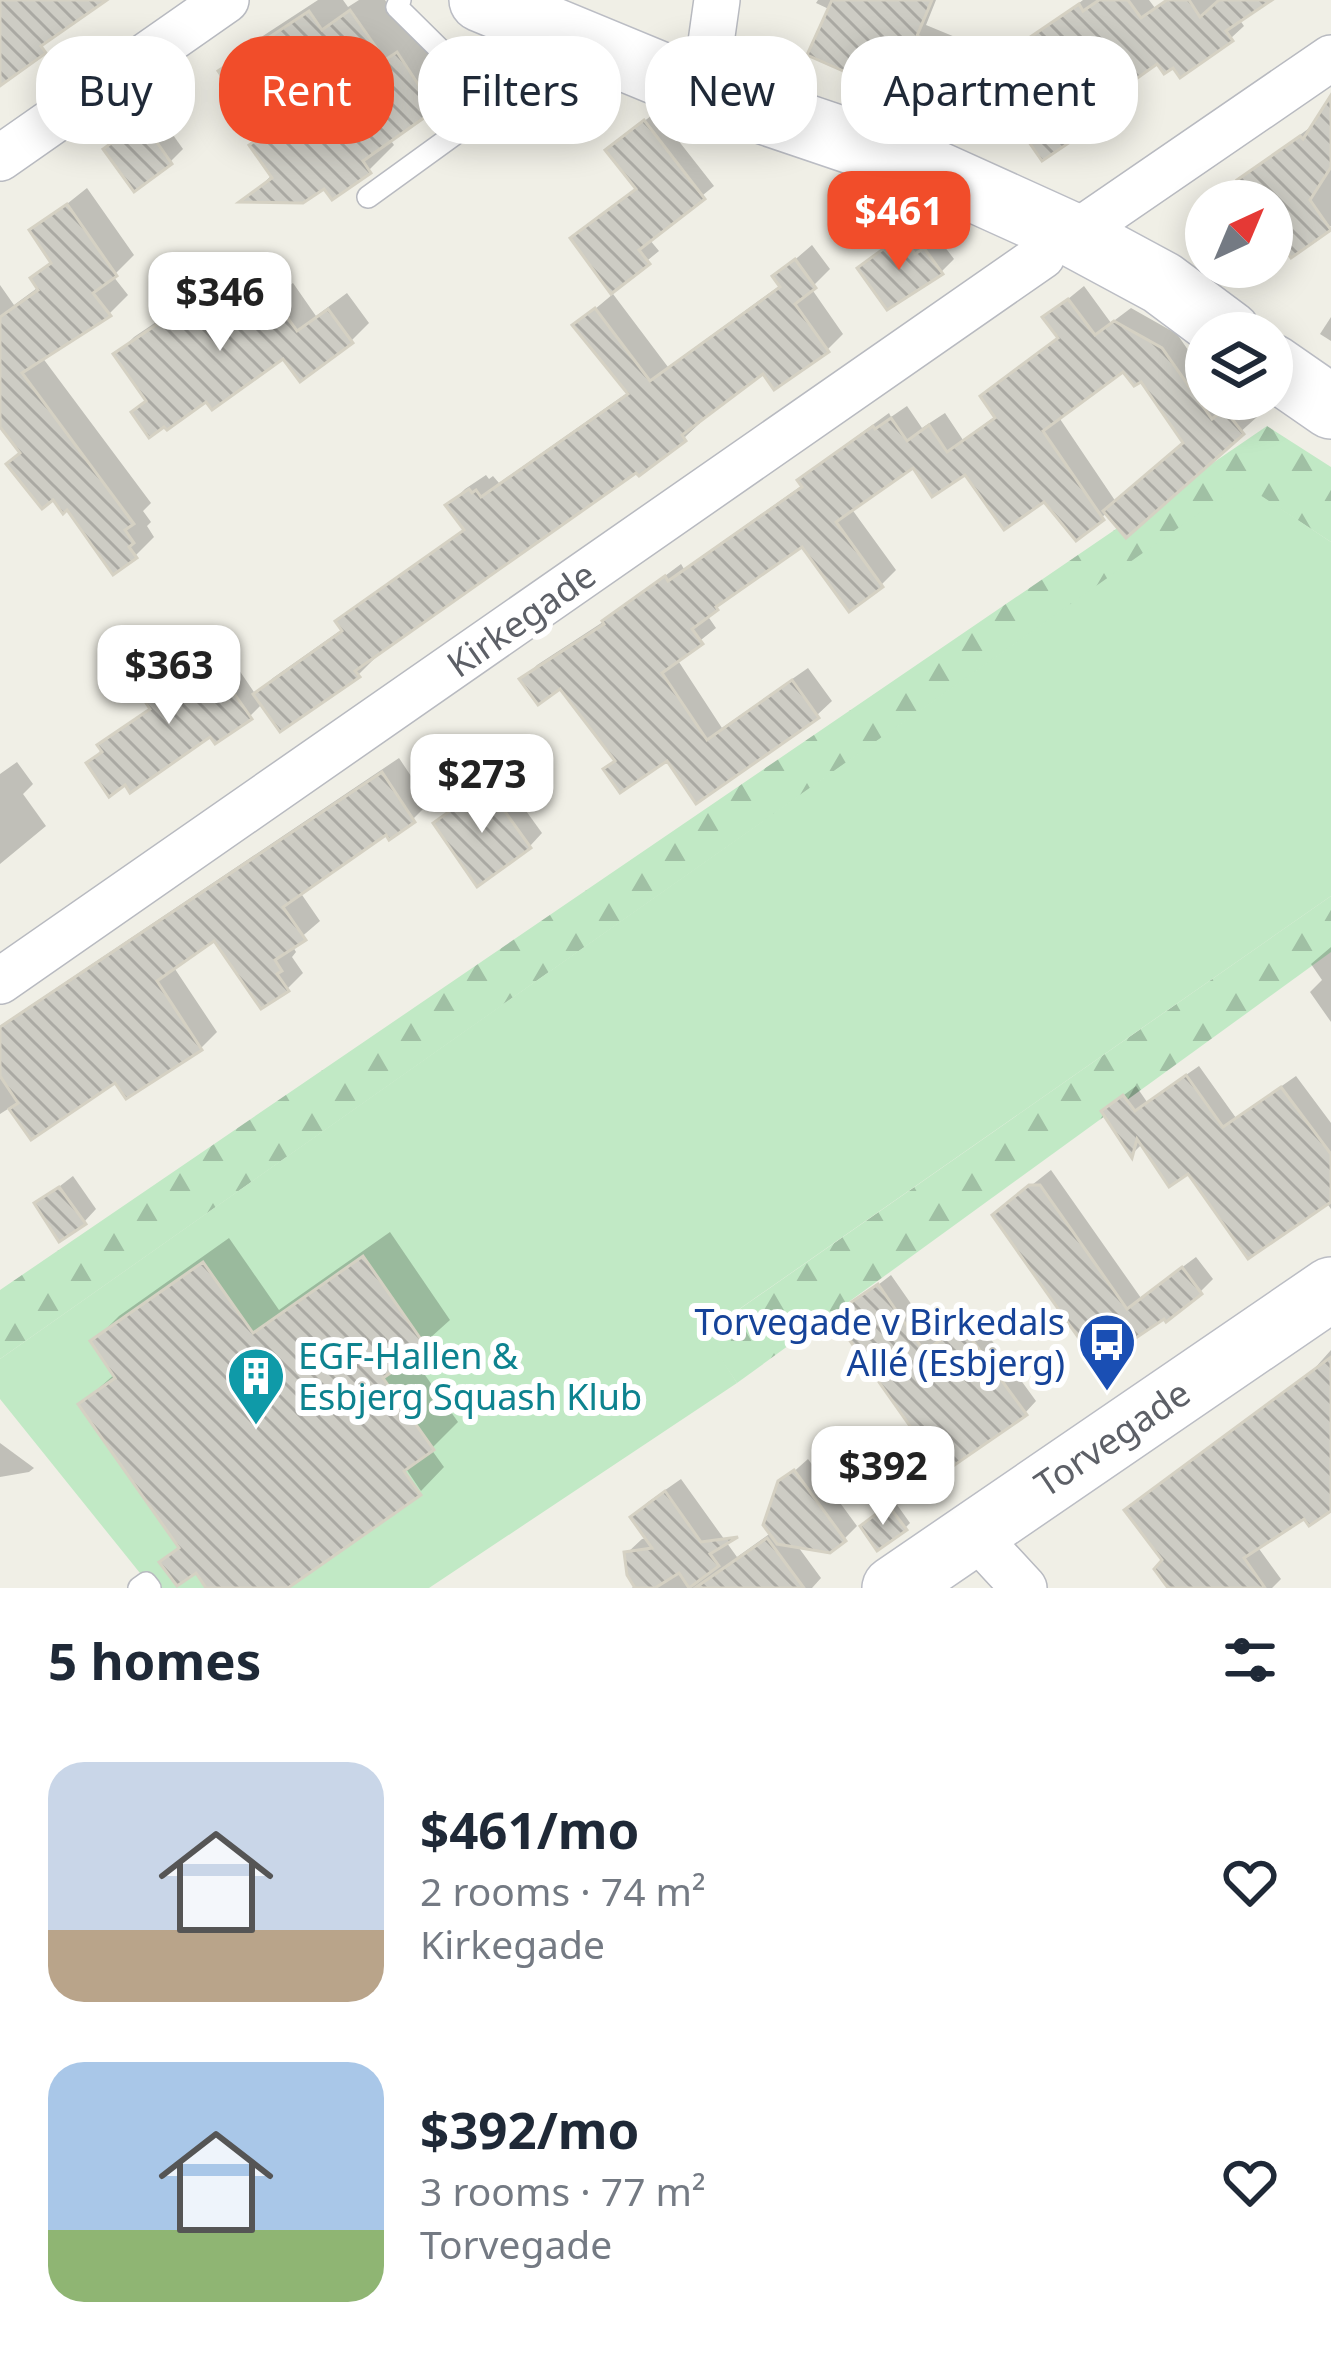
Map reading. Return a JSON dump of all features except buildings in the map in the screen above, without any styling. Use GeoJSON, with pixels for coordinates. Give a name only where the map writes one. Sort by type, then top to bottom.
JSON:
{"type":"FeatureCollection","features":[{"type":"Feature","properties":{"kind":"street"},"geometry":{"type":"LineString","coordinates":[[0,158],[226,0]]}},
{"type":"Feature","properties":{"kind":"street"},"geometry":{"type":"LineString","coordinates":[[481,0],[645,68]]}},
{"type":"Feature","properties":{"kind":"street"},"geometry":{"type":"LineString","coordinates":[[713,36],[718,0]]}},
{"type":"Feature","properties":{"kind":"street","name":"Kirkegade"},"geometry":{"type":"LineString","coordinates":[[0,981],[1331,58]]}},
{"type":"Feature","properties":{"kind":"street"},"geometry":{"type":"LineString","coordinates":[[817,133],[914,164],[1185,326]]}},
{"type":"Feature","properties":{"kind":"street"},"geometry":{"type":"LineString","coordinates":[[1058,246],[1162,283],[1200,312]]}},
{"type":"Feature","properties":{"kind":"street","name":"Torvegade"},"geometry":{"type":"LineString","coordinates":[[894,1588],[1331,1289]]}},
{"type":"Feature","properties":{"kind":"street"},"geometry":{"type":"LineString","coordinates":[[973,1533],[1024,1588]]}},
{"type":"Feature","properties":{"kind":"lane"},"geometry":{"type":"LineString","coordinates":[[400,0],[397,7],[426,36]]}},
{"type":"Feature","properties":{"kind":"lane"},"geometry":{"type":"LineString","coordinates":[[530,36],[540,26]]}},
{"type":"Feature","properties":{"kind":"lane"},"geometry":{"type":"LineString","coordinates":[[368,197],[441,144]]}},
{"type":"Feature","properties":{"kind":"lane"},"geometry":{"type":"LineString","coordinates":[[139,1588],[146,1583],[150,1588]]}},
{"type":"Feature","properties":{"kind":"green space"},"geometry":{"type":"Polygon","coordinates":[[[1267,426],[1331,467],[1331,542],[1242,484],[0,1359],[0,1290],[1267,426]]]}},
{"type":"Feature","properties":{"kind":"green space"},"geometry":{"type":"Polygon","coordinates":[[[1242,483],[1331,542],[1331,896],[705,1333],[737,1383],[429,1588],[152,1588],[0,1399],[0,1359],[1242,483]]]}},
{"type":"Feature","properties":{"kind":"green space"},"geometry":{"type":"Polygon","coordinates":[[[1331,896],[1331,952],[737,1383],[704,1334],[1331,896]]]}},
{"type":"Feature","properties":{"kind":"place","name":"Torvegade v Birkedals Allé (Esbjerg)"},"geometry":{"type":"Point","coordinates":[1107,1393]}},
{"type":"Feature","properties":{"kind":"place","name":"EGF-Hallen & Esbjerg Squash Klub"},"geometry":{"type":"Point","coordinates":[256,1427]}}]}
